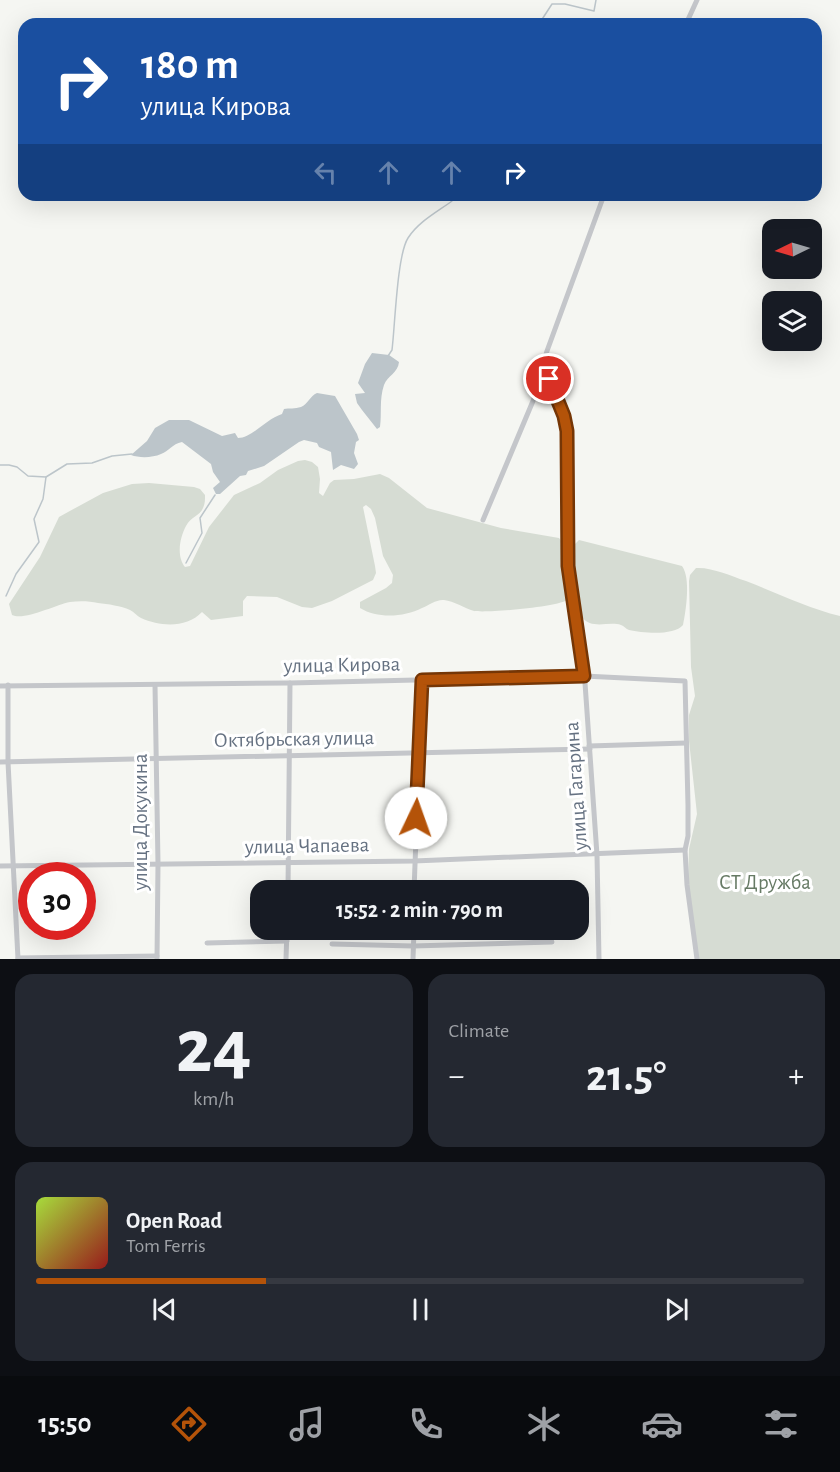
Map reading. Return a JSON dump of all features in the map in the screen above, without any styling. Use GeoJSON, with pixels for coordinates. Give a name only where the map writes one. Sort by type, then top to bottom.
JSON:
{"type":"FeatureCollection","features":[{"type":"Feature","properties":{"kind":"street"},"geometry":{"type":"LineString","coordinates":[[689,18],[698,0]]}},
{"type":"Feature","properties":{"kind":"street"},"geometry":{"type":"LineString","coordinates":[[483,519],[546,370],[547,351],[602,201]]}},
{"type":"Feature","properties":{"kind":"street","name":"улица Гагарина"},"geometry":{"type":"LineString","coordinates":[[546,370],[564,416],[568,437],[567,547],[573,611],[580,641],[590,747],[597,855],[599,959]]}},
{"type":"Feature","properties":{"kind":"street","name":"улица Кирова"},"geometry":{"type":"LineString","coordinates":[[0,686],[290,683],[584,676],[685,681],[686,743]]}},
{"type":"Feature","properties":{"kind":"street"},"geometry":{"type":"LineString","coordinates":[[414,880],[422,680]]}},
{"type":"Feature","properties":{"kind":"street"},"geometry":{"type":"LineString","coordinates":[[288,880],[290,683]]}},
{"type":"Feature","properties":{"kind":"street","name":"улица Докукина"},"geometry":{"type":"LineString","coordinates":[[155,685],[157,958]]}},
{"type":"Feature","properties":{"kind":"street"},"geometry":{"type":"LineString","coordinates":[[8,686],[8,762],[18,959],[157,958]]}},
{"type":"Feature","properties":{"kind":"street"},"geometry":{"type":"LineString","coordinates":[[686,743],[687,836],[685,850],[687,885],[697,959]]}},
{"type":"Feature","properties":{"kind":"street","name":"Октябрьская улица"},"geometry":{"type":"LineString","coordinates":[[0,762],[289,756],[686,743]]}},
{"type":"Feature","properties":{"kind":"street","name":"улица Чапаева"},"geometry":{"type":"LineString","coordinates":[[0,866],[414,861],[685,850]]}},
{"type":"Feature","properties":{"kind":"street"},"geometry":{"type":"LineString","coordinates":[[413,940],[413,959]]}},
{"type":"Feature","properties":{"kind":"street"},"geometry":{"type":"LineString","coordinates":[[207,943],[287,941],[286,959]]}},
{"type":"Feature","properties":{"kind":"street"},"geometry":{"type":"LineString","coordinates":[[332,944],[413,946],[552,942]]}},
{"type":"Feature","properties":{"kind":"green space"},"geometry":{"type":"Polygon","coordinates":[[[305,460],[318,467],[319,493],[323,496],[334,480],[380,474],[389,478],[427,508],[501,528],[559,538],[565,550],[569,599],[552,605],[493,611],[474,611],[441,600],[399,615],[367,612],[360,608],[360,602],[386,588],[392,583],[393,575],[383,556],[375,518],[371,509],[366,505],[363,507],[376,573],[373,580],[332,601],[312,608],[302,607],[277,597],[247,596],[243,601],[243,616],[211,620],[202,612],[189,621],[173,624],[149,621],[123,607],[88,602],[70,602],[24,616],[12,615],[9,604],[40,557],[59,517],[103,493],[132,484],[149,483],[200,489],[205,495],[205,502],[201,511],[186,526],[181,541],[180,552],[185,567],[190,566],[209,527],[234,495],[260,483],[278,470],[305,460]]]}},
{"type":"Feature","properties":{"kind":"green space"},"geometry":{"type":"Polygon","coordinates":[[[579,540],[682,566],[687,586],[683,625],[673,631],[650,633],[629,630],[622,625],[595,624],[586,621],[576,603],[573,583],[572,547],[579,540]]]}},
{"type":"Feature","properties":{"kind":"green space","name":"СТ Дружба"},"geometry":{"type":"Polygon","coordinates":[[[696,568],[721,572],[804,605],[840,616],[840,959],[698,959],[688,882],[689,849],[697,814],[689,741],[689,715],[695,696],[691,667],[689,581],[690,575],[696,568]]]}},
{"type":"Feature","properties":{"kind":"shaded area"},"geometry":{"type":"Polygon","coordinates":[[[372,353],[389,355],[399,362],[397,369],[384,385],[380,427],[377,429],[357,403],[355,394],[365,393],[358,383],[372,353]]]}},
{"type":"Feature","properties":{"kind":"shaded area"},"geometry":{"type":"Polygon","coordinates":[[[317,393],[335,396],[357,434],[359,440],[356,442],[354,453],[358,464],[354,469],[341,465],[333,470],[331,452],[319,447],[317,443],[304,440],[264,466],[248,471],[246,475],[240,476],[220,494],[216,494],[213,488],[220,482],[211,464],[182,442],[157,455],[138,457],[131,455],[147,441],[155,428],[169,420],[189,420],[222,436],[235,433],[238,438],[254,432],[282,414],[284,409],[303,406],[317,393]]]}},
{"type":"Feature","properties":{"kind":"waterway"},"geometry":{"type":"LineString","coordinates":[[543,18],[552,4],[565,4],[594,11],[596,0]]}},
{"type":"Feature","properties":{"kind":"waterway"},"geometry":{"type":"LineString","coordinates":[[388,356],[392,350],[404,247],[417,227],[452,201]]}},
{"type":"Feature","properties":{"kind":"waterway"},"geometry":{"type":"LineString","coordinates":[[0,465],[17,467],[28,476],[46,477],[67,464],[92,463],[112,456],[132,454]]}},
{"type":"Feature","properties":{"kind":"waterway"},"geometry":{"type":"LineString","coordinates":[[6,596],[16,574],[39,542],[34,519],[43,499],[46,477]]}},
{"type":"Feature","properties":{"kind":"waterway"},"geometry":{"type":"LineString","coordinates":[[186,563],[202,533],[200,518],[215,495]]}},
{"type":"Feature","properties":{"kind":"route"},"geometry":{"type":"LineString","coordinates":[[416,818],[422,680],[584,676],[568,566],[569,444],[564,416],[549,379]]}}]}
